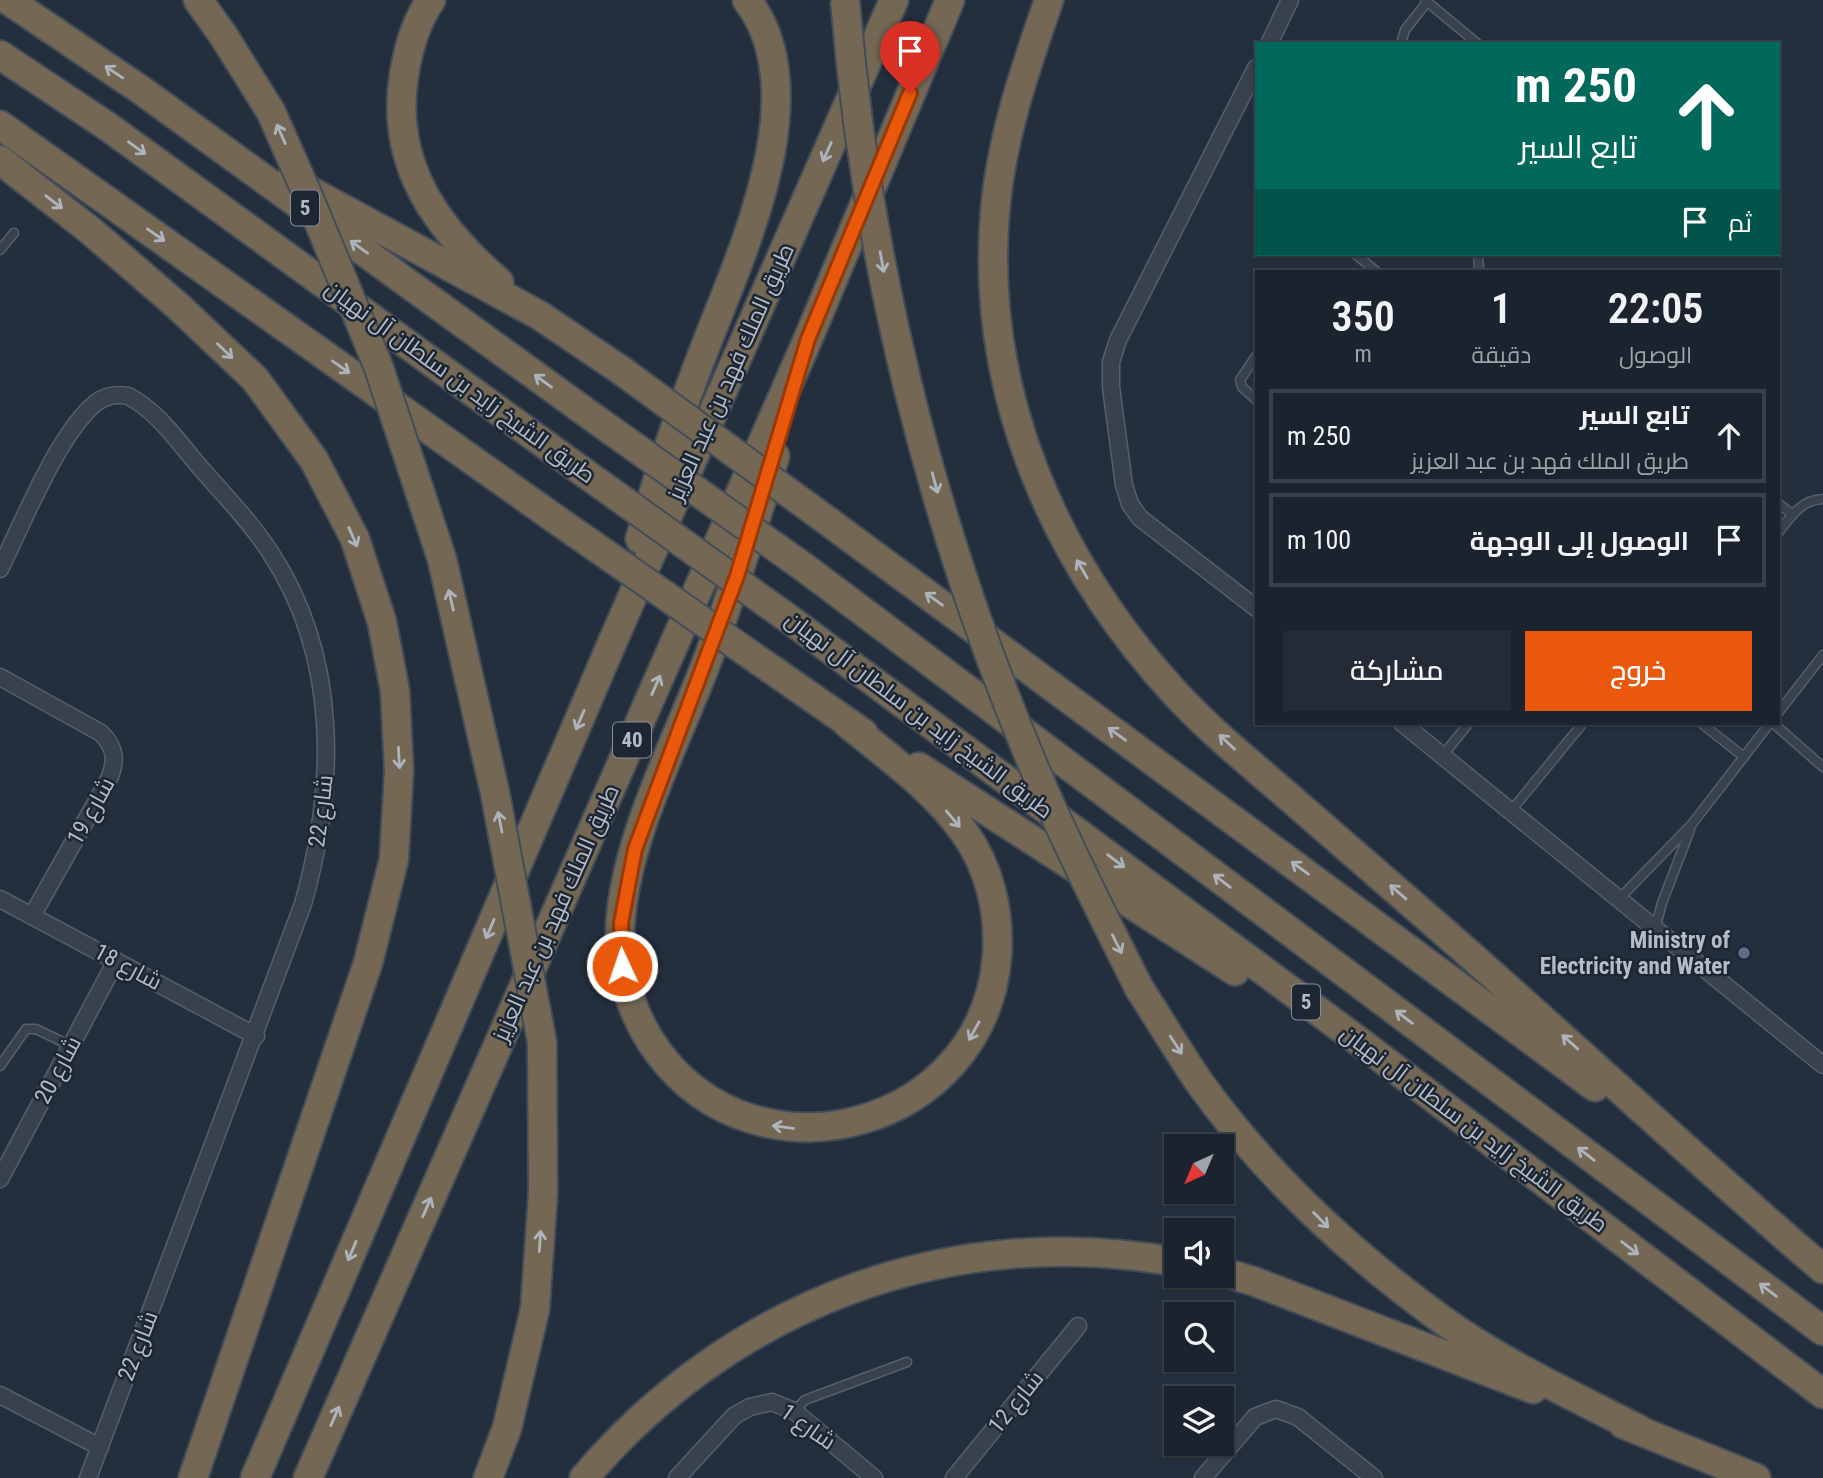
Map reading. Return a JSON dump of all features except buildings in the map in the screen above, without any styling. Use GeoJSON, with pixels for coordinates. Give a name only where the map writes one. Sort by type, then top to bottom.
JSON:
{"type":"FeatureCollection","features":[{"type":"Feature","properties":{"kind":"highway","name":"طريق الشيخ زايد بن سلطان آل نهيان"},"geometry":{"type":"LineString","coordinates":[[8,0],[141,90],[805,568],[1823,1331]]}},
{"type":"Feature","properties":{"kind":"highway"},"geometry":{"type":"LineString","coordinates":[[198,0],[271,112],[379,368],[442,559],[495,793],[542,1042],[543,1193],[535,1309],[507,1428],[488,1478]]}},
{"type":"Feature","properties":{"kind":"highway"},"geometry":{"type":"LineString","coordinates":[[431,0],[408,52],[400,100],[404,149],[422,193],[440,220],[484,268],[539,315]]}},
{"type":"Feature","properties":{"kind":"highway"},"geometry":{"type":"LineString","coordinates":[[612,643],[662,467],[751,224],[771,161],[775,107],[772,64],[765,32],[747,0]]}},
{"type":"Feature","properties":{"kind":"highway"},"geometry":{"type":"LineString","coordinates":[[845,0],[862,144],[883,270],[911,394],[944,517],[984,639],[1030,758],[1082,874],[1139,988],[1208,1093],[1272,1171],[1353,1251],[1443,1320],[1540,1378],[1640,1430]]}},
{"type":"Feature","properties":{"kind":"highway","name":"طريق الملك فهد بن عبد العزيز"},"geometry":{"type":"LineString","coordinates":[[255,1478],[612,643],[894,0]]}},
{"type":"Feature","properties":{"kind":"highway","name":"طريق الملك فهد بن عبد العزيز"},"geometry":{"type":"LineString","coordinates":[[308,1478],[808,339],[950,0]]}},
{"type":"Feature","properties":{"kind":"highway"},"geometry":{"type":"LineString","coordinates":[[1049,0],[1005,141],[995,213],[994,288],[1003,363],[1018,424],[1053,518],[1102,604],[1175,693],[1250,763],[1547,1022],[1709,1172],[1823,1269]]}},
{"type":"Feature","properties":{"kind":"highway","name":"طريق الشيخ زايد بن سلطان آل نهيان"},"geometry":{"type":"LineString","coordinates":[[0,55],[107,126],[785,616],[1364,1045],[1823,1394]]}},
{"type":"Feature","properties":{"kind":"highway"},"geometry":{"type":"LineString","coordinates":[[141,90],[268,167],[539,315],[622,371],[1709,1172]]}},
{"type":"Feature","properties":{"kind":"highway"},"geometry":{"type":"LineString","coordinates":[[0,125],[848,724],[940,779],[1293,1008],[1364,1045]]}},
{"type":"Feature","properties":{"kind":"highway"},"geometry":{"type":"LineString","coordinates":[[0,160],[91,231],[179,307],[254,379],[314,460],[355,539],[382,622],[395,691],[400,770],[394,859],[368,963],[193,1478]]}},
{"type":"Feature","properties":{"kind":"highway"},"geometry":{"type":"LineString","coordinates":[[808,339],[733,589],[635,849],[621,923],[620,945],[627,987],[642,1026],[664,1061],[678,1077],[714,1104],[754,1121],[776,1126],[797,1129],[841,1126],[882,1113],[917,1094],[945,1071],[967,1043],[993,986],[998,945],[996,915],[990,886],[975,850],[941,804],[848,724]]}},
{"type":"Feature","properties":{"kind":"highway"},"geometry":{"type":"LineString","coordinates":[[584,1478],[638,1421],[697,1371],[778,1321],[867,1282],[910,1269],[1014,1253],[1107,1253],[1164,1260]]}},
{"type":"Feature","properties":{"kind":"highway"},"geometry":{"type":"LineString","coordinates":[[1234,1275],[1640,1430],[1756,1478]]}},
{"type":"Feature","properties":{"kind":"street"},"geometry":{"type":"LineString","coordinates":[[1270,42],[1290,0]]}},
{"type":"Feature","properties":{"kind":"street"},"geometry":{"type":"LineString","coordinates":[[1255,70],[1118,340],[1110,374],[1124,485],[1135,511],[1255,607]]}},
{"type":"Feature","properties":{"kind":"street","name":"شارع 22"},"geometry":{"type":"LineString","coordinates":[[0,569],[46,475],[79,423],[96,403],[120,395],[138,401],[240,512],[284,573],[306,623],[320,673],[327,733],[325,797],[316,856],[303,905],[88,1478]]}},
{"type":"Feature","properties":{"kind":"street","name":"شارع 19"},"geometry":{"type":"LineString","coordinates":[[0,677],[101,733],[111,745],[115,760],[108,781],[32,916]]}},
{"type":"Feature","properties":{"kind":"street"},"geometry":{"type":"LineString","coordinates":[[1413,726],[1443,755],[1823,1065]]}},
{"type":"Feature","properties":{"kind":"street","name":"شارع 18"},"geometry":{"type":"LineString","coordinates":[[0,899],[256,1035]]}},
{"type":"Feature","properties":{"kind":"street","name":"شارع 20"},"geometry":{"type":"LineString","coordinates":[[0,1179],[116,961]]}},
{"type":"Feature","properties":{"kind":"street","name":"شارع 12"},"geometry":{"type":"LineString","coordinates":[[954,1478],[1078,1326]]}},
{"type":"Feature","properties":{"kind":"street"},"geometry":{"type":"LineString","coordinates":[[0,1395],[100,1447]]}},
{"type":"Feature","properties":{"kind":"street","name":"شارع 1"},"geometry":{"type":"LineString","coordinates":[[677,1478],[722,1427],[741,1412],[772,1402],[794,1411],[874,1478]]}},
{"type":"Feature","properties":{"kind":"street"},"geometry":{"type":"LineString","coordinates":[[1203,1478],[1255,1418],[1276,1409],[1298,1418],[1374,1478]]}},
{"type":"Feature","properties":{"kind":"lane"},"geometry":{"type":"LineString","coordinates":[[1402,42],[1405,30],[1426,1],[1476,42]]}},
{"type":"Feature","properties":{"kind":"lane"},"geometry":{"type":"LineString","coordinates":[[0,250],[14,233]]}},
{"type":"Feature","properties":{"kind":"lane"},"geometry":{"type":"LineString","coordinates":[[1357,256],[1375,270]]}},
{"type":"Feature","properties":{"kind":"lane"},"geometry":{"type":"LineString","coordinates":[[1255,358],[1240,380],[1244,389],[1255,399]]}},
{"type":"Feature","properties":{"kind":"lane"},"geometry":{"type":"LineString","coordinates":[[1780,530],[1792,514],[1807,502],[1823,499]]}},
{"type":"Feature","properties":{"kind":"lane"},"geometry":{"type":"LineString","coordinates":[[1780,505],[1792,514]]}},
{"type":"Feature","properties":{"kind":"lane"},"geometry":{"type":"LineString","coordinates":[[1780,710],[1823,655]]}},
{"type":"Feature","properties":{"kind":"lane"},"geometry":{"type":"LineString","coordinates":[[1443,755],[1466,725]]}},
{"type":"Feature","properties":{"kind":"lane"},"geometry":{"type":"LineString","coordinates":[[1511,811],[1581,725]]}},
{"type":"Feature","properties":{"kind":"lane"},"geometry":{"type":"LineString","coordinates":[[1704,725],[1744,757]]}},
{"type":"Feature","properties":{"kind":"lane"},"geometry":{"type":"LineString","coordinates":[[1619,899],[1692,824],[1770,725]]}},
{"type":"Feature","properties":{"kind":"lane"},"geometry":{"type":"LineString","coordinates":[[1774,725],[1823,767]]}},
{"type":"Feature","properties":{"kind":"lane"},"geometry":{"type":"LineString","coordinates":[[1656,929],[1662,903],[1692,824]]}},
{"type":"Feature","properties":{"kind":"lane"},"geometry":{"type":"LineString","coordinates":[[0,1066],[26,1028],[36,1029],[71,1046]]}},
{"type":"Feature","properties":{"kind":"lane"},"geometry":{"type":"LineString","coordinates":[[794,1411],[805,1400],[907,1362]]}},
{"type":"Feature","properties":{"kind":"place","name":"Ministry of Electricity and Water"},"geometry":{"type":"Point","coordinates":[1744,953]}},
{"type":"Feature","properties":{"kind":"route"},"geometry":{"type":"LineString","coordinates":[[622,966],[620,945],[623,902],[635,849],[737,576],[808,339],[910,93]]}}]}
